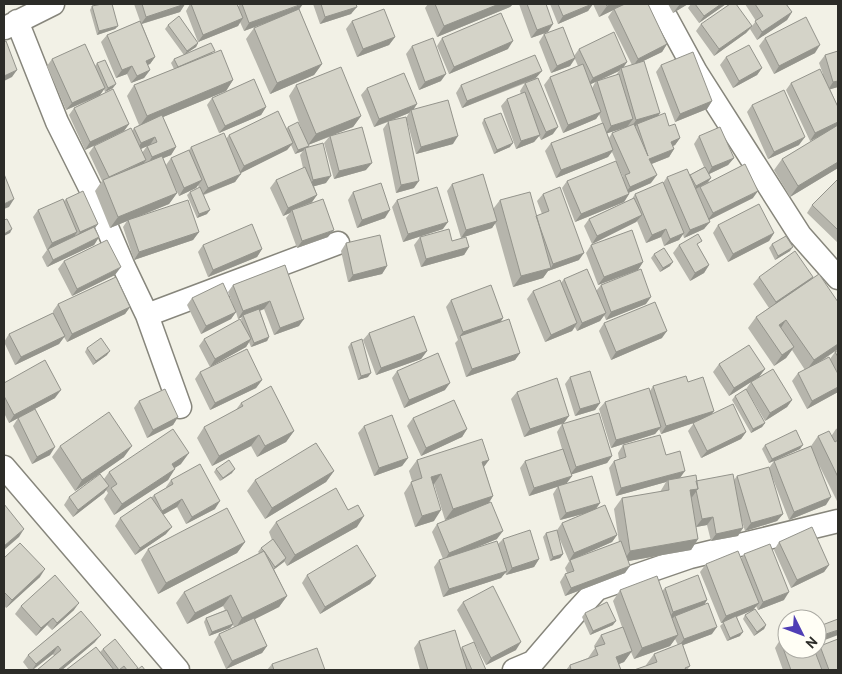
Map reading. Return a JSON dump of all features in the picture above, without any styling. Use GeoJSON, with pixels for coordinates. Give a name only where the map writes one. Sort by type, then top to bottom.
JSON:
{"type":"FeatureCollection","features":[{"type":"Feature","properties":{"kind":"street"},"geometry":{"type":"LineString","coordinates":[[53,4],[11,25],[92,192],[124,267],[148,315],[180,407]]}},
{"type":"Feature","properties":{"kind":"street"},"geometry":{"type":"LineString","coordinates":[[659,4],[696,72],[800,235],[838,278]]}},
{"type":"Feature","properties":{"kind":"street"},"geometry":{"type":"LineString","coordinates":[[148,315],[338,243]]}},
{"type":"Feature","properties":{"kind":"street"},"geometry":{"type":"LineString","coordinates":[[4,467],[178,670]]}},
{"type":"Feature","properties":{"kind":"street"},"geometry":{"type":"LineString","coordinates":[[514,670],[532,662],[597,589],[690,557],[838,520]]}},
{"type":"Feature","properties":{"kind":"building"},"geometry":{"type":"Polygon","coordinates":[[[112,4],[118,26],[99,31],[92,6],[112,4]]]}},
{"type":"Feature","properties":{"kind":"building"},"geometry":{"type":"Polygon","coordinates":[[[142,4],[185,4],[146,17],[142,4]]]}},
{"type":"Feature","properties":{"kind":"building"},"geometry":{"type":"Polygon","coordinates":[[[191,4],[237,4],[243,18],[203,35],[191,4]]]}},
{"type":"Feature","properties":{"kind":"building"},"geometry":{"type":"Polygon","coordinates":[[[242,4],[302,4],[249,23],[242,4]]]}},
{"type":"Feature","properties":{"kind":"building"},"geometry":{"type":"Polygon","coordinates":[[[321,4],[356,4],[357,7],[325,17],[321,4]]]}},
{"type":"Feature","properties":{"kind":"building"},"geometry":{"type":"Polygon","coordinates":[[[435,4],[499,4],[444,26],[435,4]]]}},
{"type":"Feature","properties":{"kind":"building"},"geometry":{"type":"Polygon","coordinates":[[[527,4],[546,4],[553,24],[537,30],[527,4]]]}},
{"type":"Feature","properties":{"kind":"building"},"geometry":{"type":"Polygon","coordinates":[[[558,4],[592,4],[563,16],[558,4]]]}},
{"type":"Feature","properties":{"kind":"building"},"geometry":{"type":"Polygon","coordinates":[[[625,4],[648,4],[667,44],[638,59],[614,9],[625,4]]]}},
{"type":"Feature","properties":{"kind":"building"},"geometry":{"type":"Polygon","coordinates":[[[695,4],[721,4],[704,16],[695,4]]]}},
{"type":"Feature","properties":{"kind":"building"},"geometry":{"type":"Polygon","coordinates":[[[730,4],[736,4],[752,26],[719,49],[701,24],[730,4]]]}},
{"type":"Feature","properties":{"kind":"building"},"geometry":{"type":"Polygon","coordinates":[[[755,4],[786,4],[792,12],[762,32],[755,21],[763,16],[755,4]]]}},
{"type":"Feature","properties":{"kind":"building"},"geometry":{"type":"Polygon","coordinates":[[[299,9],[322,64],[277,83],[254,28],[299,9]]]}},
{"type":"Feature","properties":{"kind":"building"},"geometry":{"type":"Polygon","coordinates":[[[384,9],[395,37],[363,49],[352,21],[384,9]]]}},
{"type":"Feature","properties":{"kind":"building"},"geometry":{"type":"Polygon","coordinates":[[[501,13],[513,41],[454,67],[442,38],[501,13]]]}},
{"type":"Feature","properties":{"kind":"building"},"geometry":{"type":"Polygon","coordinates":[[[179,16],[198,43],[187,51],[168,25],[179,16]]]}},
{"type":"Feature","properties":{"kind":"building"},"geometry":{"type":"Polygon","coordinates":[[[806,17],[820,45],[779,66],[765,38],[806,17]]]}},
{"type":"Feature","properties":{"kind":"building"},"geometry":{"type":"Polygon","coordinates":[[[140,21],[155,57],[146,61],[150,70],[137,76],[132,66],[122,70],[107,35],[140,21]]]}},
{"type":"Feature","properties":{"kind":"building"},"geometry":{"type":"Polygon","coordinates":[[[563,27],[575,58],[557,66],[544,34],[563,27]]]}},
{"type":"Feature","properties":{"kind":"building"},"geometry":{"type":"Polygon","coordinates":[[[614,32],[627,62],[593,78],[579,49],[614,32]]]}},
{"type":"Feature","properties":{"kind":"building"},"geometry":{"type":"Polygon","coordinates":[[[433,38],[446,74],[425,82],[412,46],[433,38]]]}},
{"type":"Feature","properties":{"kind":"building"},"geometry":{"type":"Polygon","coordinates":[[[6,41],[17,70],[4,76],[4,42],[6,41]]]}},
{"type":"Feature","properties":{"kind":"building"},"geometry":{"type":"Polygon","coordinates":[[[211,43],[215,51],[178,67],[174,59],[211,43]]]}},
{"type":"Feature","properties":{"kind":"building"},"geometry":{"type":"Polygon","coordinates":[[[85,44],[105,88],[72,103],[52,59],[85,44]]]}},
{"type":"Feature","properties":{"kind":"building"},"geometry":{"type":"Polygon","coordinates":[[[749,45],[762,68],[739,81],[726,57],[749,45]]]}},
{"type":"Feature","properties":{"kind":"building"},"geometry":{"type":"Polygon","coordinates":[[[221,50],[233,80],[147,116],[134,85],[221,50]]]}},
{"type":"Feature","properties":{"kind":"building"},"geometry":{"type":"Polygon","coordinates":[[[838,51],[838,81],[833,82],[825,55],[838,51]]]}},
{"type":"Feature","properties":{"kind":"building"},"geometry":{"type":"Polygon","coordinates":[[[693,52],[712,101],[680,114],[661,65],[693,52]]]}},
{"type":"Feature","properties":{"kind":"building"},"geometry":{"type":"Polygon","coordinates":[[[535,55],[542,71],[467,101],[461,85],[535,55]]]}},
{"type":"Feature","properties":{"kind":"building"},"geometry":{"type":"Polygon","coordinates":[[[105,60],[116,84],[108,88],[97,63],[105,60]]]}},
{"type":"Feature","properties":{"kind":"building"},"geometry":{"type":"Polygon","coordinates":[[[644,61],[660,113],[636,120],[621,68],[644,61]]]}},
{"type":"Feature","properties":{"kind":"building"},"geometry":{"type":"Polygon","coordinates":[[[583,64],[601,112],[568,125],[550,77],[583,64]]]}},
{"type":"Feature","properties":{"kind":"building"},"geometry":{"type":"Polygon","coordinates":[[[341,67],[361,116],[316,134],[296,85],[341,67]]]}},
{"type":"Feature","properties":{"kind":"building"},"geometry":{"type":"Polygon","coordinates":[[[820,69],[838,107],[838,122],[815,133],[791,83],[820,69]]]}},
{"type":"Feature","properties":{"kind":"building"},"geometry":{"type":"Polygon","coordinates":[[[404,73],[417,104],[379,119],[367,88],[404,73]]]}},
{"type":"Feature","properties":{"kind":"building"},"geometry":{"type":"Polygon","coordinates":[[[619,74],[633,119],[611,126],[597,81],[619,74]]]}},
{"type":"Feature","properties":{"kind":"building"},"geometry":{"type":"Polygon","coordinates":[[[538,78],[558,127],[546,132],[525,83],[538,78]]]}},
{"type":"Feature","properties":{"kind":"building"},"geometry":{"type":"Polygon","coordinates":[[[254,79],[266,107],[225,126],[212,98],[254,79]]]}},
{"type":"Feature","properties":{"kind":"building"},"geometry":{"type":"Polygon","coordinates":[[[113,89],[129,124],[90,142],[74,108],[113,89]]]}},
{"type":"Feature","properties":{"kind":"building"},"geometry":{"type":"Polygon","coordinates":[[[784,90],[805,137],[774,152],[752,105],[784,90]]]}},
{"type":"Feature","properties":{"kind":"building"},"geometry":{"type":"Polygon","coordinates":[[[525,92],[540,135],[521,141],[507,99],[525,92]]]}},
{"type":"Feature","properties":{"kind":"building"},"geometry":{"type":"Polygon","coordinates":[[[448,100],[458,136],[421,147],[411,110],[448,100]]]}},
{"type":"Feature","properties":{"kind":"building"},"geometry":{"type":"Polygon","coordinates":[[[278,111],[293,143],[244,166],[229,135],[278,111]]]}},
{"type":"Feature","properties":{"kind":"building"},"geometry":{"type":"Polygon","coordinates":[[[501,113],[513,143],[497,150],[484,119],[501,113]]]}},
{"type":"Feature","properties":{"kind":"building"},"geometry":{"type":"Polygon","coordinates":[[[665,113],[669,126],[675,124],[680,138],[671,142],[674,149],[649,159],[657,175],[630,187],[625,175],[630,173],[612,133],[634,124],[648,156],[637,124],[665,113]]]}},
{"type":"Feature","properties":{"kind":"building"},"geometry":{"type":"Polygon","coordinates":[[[162,115],[176,147],[152,157],[147,146],[157,142],[155,137],[141,143],[134,128],[162,115]]]}},
{"type":"Feature","properties":{"kind":"building"},"geometry":{"type":"Polygon","coordinates":[[[406,117],[419,181],[401,185],[388,121],[406,117]]]}},
{"type":"Feature","properties":{"kind":"building"},"geometry":{"type":"Polygon","coordinates":[[[298,122],[309,146],[298,150],[288,127],[298,122]]]}},
{"type":"Feature","properties":{"kind":"building"},"geometry":{"type":"Polygon","coordinates":[[[603,123],[613,150],[561,170],[551,143],[603,123]]]}},
{"type":"Feature","properties":{"kind":"building"},"geometry":{"type":"Polygon","coordinates":[[[838,125],[838,162],[798,186],[782,159],[838,125]]]}},
{"type":"Feature","properties":{"kind":"building"},"geometry":{"type":"Polygon","coordinates":[[[362,127],[372,163],[339,171],[330,136],[362,127]]]}},
{"type":"Feature","properties":{"kind":"building"},"geometry":{"type":"Polygon","coordinates":[[[720,127],[734,158],[712,167],[699,136],[720,127]]]}},
{"type":"Feature","properties":{"kind":"building"},"geometry":{"type":"Polygon","coordinates":[[[131,128],[146,160],[109,177],[94,146],[131,128]]]}},
{"type":"Feature","properties":{"kind":"building"},"geometry":{"type":"Polygon","coordinates":[[[224,133],[241,174],[208,188],[191,147],[224,133]]]}},
{"type":"Feature","properties":{"kind":"building"},"geometry":{"type":"Polygon","coordinates":[[[323,143],[331,176],[313,180],[305,148],[323,143]]]}},
{"type":"Feature","properties":{"kind":"building"},"geometry":{"type":"Polygon","coordinates":[[[189,150],[202,180],[184,188],[171,158],[189,150]]]}},
{"type":"Feature","properties":{"kind":"building"},"geometry":{"type":"Polygon","coordinates":[[[162,156],[177,193],[118,217],[103,180],[162,156]]]}},
{"type":"Feature","properties":{"kind":"building"},"geometry":{"type":"Polygon","coordinates":[[[616,161],[629,194],[581,214],[567,181],[616,161]]]}},
{"type":"Feature","properties":{"kind":"building"},"geometry":{"type":"Polygon","coordinates":[[[745,164],[758,191],[713,213],[700,187],[745,164]]]}},
{"type":"Feature","properties":{"kind":"building"},"geometry":{"type":"Polygon","coordinates":[[[305,167],[317,195],[288,208],[276,180],[305,167]]]}},
{"type":"Feature","properties":{"kind":"building"},"geometry":{"type":"Polygon","coordinates":[[[705,167],[711,178],[696,186],[690,175],[705,167]]]}},
{"type":"Feature","properties":{"kind":"building"},"geometry":{"type":"Polygon","coordinates":[[[687,169],[710,222],[690,230],[667,177],[687,169]]]}},
{"type":"Feature","properties":{"kind":"building"},"geometry":{"type":"Polygon","coordinates":[[[4,174],[14,199],[4,204],[4,174]]]}},
{"type":"Feature","properties":{"kind":"building"},"geometry":{"type":"Polygon","coordinates":[[[483,174],[497,221],[466,230],[452,184],[483,174]]]}},
{"type":"Feature","properties":{"kind":"building"},"geometry":{"type":"Polygon","coordinates":[[[838,181],[838,230],[812,205],[838,181]]]}},
{"type":"Feature","properties":{"kind":"building"},"geometry":{"type":"Polygon","coordinates":[[[663,182],[684,233],[670,239],[666,229],[652,235],[635,194],[663,182]]]}},
{"type":"Feature","properties":{"kind":"building"},"geometry":{"type":"Polygon","coordinates":[[[381,183],[390,210],[362,220],[353,192],[381,183]]]}},
{"type":"Feature","properties":{"kind":"building"},"geometry":{"type":"Polygon","coordinates":[[[200,187],[210,210],[199,214],[190,192],[200,187]]]}},
{"type":"Feature","properties":{"kind":"building"},"geometry":{"type":"Polygon","coordinates":[[[437,187],[448,222],[408,234],[397,200],[437,187]]]}},
{"type":"Feature","properties":{"kind":"building"},"geometry":{"type":"Polygon","coordinates":[[[560,187],[584,253],[553,264],[536,216],[549,211],[543,194],[560,187]]]}},
{"type":"Feature","properties":{"kind":"building"},"geometry":{"type":"Polygon","coordinates":[[[83,191],[98,224],[80,232],[66,199],[83,191]]]}},
{"type":"Feature","properties":{"kind":"building"},"geometry":{"type":"Polygon","coordinates":[[[530,192],[551,268],[521,276],[500,200],[530,192]]]}},
{"type":"Feature","properties":{"kind":"building"},"geometry":{"type":"Polygon","coordinates":[[[634,198],[642,215],[597,236],[589,219],[634,198]]]}},
{"type":"Feature","properties":{"kind":"building"},"geometry":{"type":"Polygon","coordinates":[[[63,199],[77,232],[52,243],[38,210],[63,199]]]}},
{"type":"Feature","properties":{"kind":"building"},"geometry":{"type":"Polygon","coordinates":[[[323,199],[334,230],[302,241],[292,210],[323,199]]]}},
{"type":"Feature","properties":{"kind":"building"},"geometry":{"type":"Polygon","coordinates":[[[188,200],[199,232],[139,252],[128,220],[188,200]]]}},
{"type":"Feature","properties":{"kind":"building"},"geometry":{"type":"Polygon","coordinates":[[[759,204],[774,233],[733,254],[718,225],[759,204]]]}},
{"type":"Feature","properties":{"kind":"building"},"geometry":{"type":"Polygon","coordinates":[[[7,219],[12,229],[4,234],[4,220],[7,219]]]}},
{"type":"Feature","properties":{"kind":"building"},"geometry":{"type":"Polygon","coordinates":[[[252,224],[262,249],[213,270],[203,245],[252,224]]]}},
{"type":"Feature","properties":{"kind":"building"},"geometry":{"type":"Polygon","coordinates":[[[94,227],[99,237],[53,260],[48,249],[94,227]]]}},
{"type":"Feature","properties":{"kind":"building"},"geometry":{"type":"Polygon","coordinates":[[[449,229],[452,241],[466,237],[469,247],[426,259],[420,237],[449,229]]]}},
{"type":"Feature","properties":{"kind":"building"},"geometry":{"type":"Polygon","coordinates":[[[632,230],[643,262],[604,277],[591,245],[632,230]]]}},
{"type":"Feature","properties":{"kind":"building"},"geometry":{"type":"Polygon","coordinates":[[[698,234],[702,241],[697,244],[709,265],[695,273],[679,245],[698,234]]]}},
{"type":"Feature","properties":{"kind":"building"},"geometry":{"type":"Polygon","coordinates":[[[380,235],[387,266],[353,275],[346,243],[380,235]]]}},
{"type":"Feature","properties":{"kind":"building"},"geometry":{"type":"Polygon","coordinates":[[[786,236],[793,247],[778,256],[772,244],[786,236]]]}},
{"type":"Feature","properties":{"kind":"building"},"geometry":{"type":"Polygon","coordinates":[[[107,240],[121,267],[77,289],[64,261],[107,240]]]}},
{"type":"Feature","properties":{"kind":"building"},"geometry":{"type":"Polygon","coordinates":[[[664,248],[673,262],[663,268],[654,254],[664,248]]]}},
{"type":"Feature","properties":{"kind":"building"},"geometry":{"type":"Polygon","coordinates":[[[795,251],[813,277],[776,302],[759,277],[795,251]]]}},
{"type":"Feature","properties":{"kind":"building"},"geometry":{"type":"Polygon","coordinates":[[[285,265],[304,319],[280,328],[270,301],[243,311],[233,285],[285,265]]]}},
{"type":"Feature","properties":{"kind":"building"},"geometry":{"type":"Polygon","coordinates":[[[587,269],[606,313],[582,323],[564,279],[587,269]]]}},
{"type":"Feature","properties":{"kind":"building"},"geometry":{"type":"Polygon","coordinates":[[[641,269],[651,297],[611,312],[601,285],[641,269]]]}},
{"type":"Feature","properties":{"kind":"building"},"geometry":{"type":"Polygon","coordinates":[[[819,274],[838,302],[838,344],[814,360],[786,320],[779,325],[794,347],[782,355],[756,317],[819,274]]]}},
{"type":"Feature","properties":{"kind":"building"},"geometry":{"type":"Polygon","coordinates":[[[116,277],[130,307],[72,334],[58,304],[116,277]]]}},
{"type":"Feature","properties":{"kind":"building"},"geometry":{"type":"Polygon","coordinates":[[[560,280],[577,323],[551,335],[533,291],[560,280]]]}},
{"type":"Feature","properties":{"kind":"building"},"geometry":{"type":"Polygon","coordinates":[[[223,283],[236,312],[206,326],[192,298],[223,283]]]}},
{"type":"Feature","properties":{"kind":"building"},"geometry":{"type":"Polygon","coordinates":[[[491,285],[503,318],[463,332],[451,300],[491,285]]]}},
{"type":"Feature","properties":{"kind":"building"},"geometry":{"type":"Polygon","coordinates":[[[655,302],[667,331],[616,352],[604,323],[655,302]]]}},
{"type":"Feature","properties":{"kind":"building"},"geometry":{"type":"Polygon","coordinates":[[[259,309],[269,337],[254,343],[243,315],[259,309]]]}},
{"type":"Feature","properties":{"kind":"building"},"geometry":{"type":"Polygon","coordinates":[[[53,313],[65,336],[21,357],[9,334],[53,313]]]}},
{"type":"Feature","properties":{"kind":"building"},"geometry":{"type":"Polygon","coordinates":[[[414,316],[427,351],[381,368],[369,333],[414,316]]]}},
{"type":"Feature","properties":{"kind":"building"},"geometry":{"type":"Polygon","coordinates":[[[240,319],[251,339],[215,359],[204,339],[240,319]]]}},
{"type":"Feature","properties":{"kind":"building"},"geometry":{"type":"Polygon","coordinates":[[[509,319],[520,353],[472,369],[460,336],[509,319]]]}},
{"type":"Feature","properties":{"kind":"building"},"geometry":{"type":"Polygon","coordinates":[[[101,338],[110,351],[96,361],[87,348],[101,338]]]}},
{"type":"Feature","properties":{"kind":"building"},"geometry":{"type":"Polygon","coordinates":[[[362,339],[371,373],[361,376],[351,343],[362,339]]]}},
{"type":"Feature","properties":{"kind":"building"},"geometry":{"type":"Polygon","coordinates":[[[749,345],[765,369],[734,388],[719,364],[749,345]]]}},
{"type":"Feature","properties":{"kind":"building"},"geometry":{"type":"Polygon","coordinates":[[[247,349],[262,380],[215,403],[200,372],[247,349]]]}},
{"type":"Feature","properties":{"kind":"building"},"geometry":{"type":"Polygon","coordinates":[[[438,353],[450,383],[409,400],[397,371],[438,353]]]}},
{"type":"Feature","properties":{"kind":"building"},"geometry":{"type":"Polygon","coordinates":[[[829,357],[838,374],[838,387],[812,401],[798,373],[829,357]]]}},
{"type":"Feature","properties":{"kind":"building"},"geometry":{"type":"Polygon","coordinates":[[[45,360],[61,390],[14,415],[4,396],[4,383],[45,360]]]}},
{"type":"Feature","properties":{"kind":"building"},"geometry":{"type":"Polygon","coordinates":[[[773,369],[792,400],[770,413],[751,382],[773,369]]]}},
{"type":"Feature","properties":{"kind":"building"},"geometry":{"type":"Polygon","coordinates":[[[590,371],[600,403],[580,409],[570,377],[590,371]]]}},
{"type":"Feature","properties":{"kind":"building"},"geometry":{"type":"Polygon","coordinates":[[[686,376],[688,382],[703,377],[714,411],[666,426],[653,386],[686,376]]]}},
{"type":"Feature","properties":{"kind":"building"},"geometry":{"type":"Polygon","coordinates":[[[557,378],[569,416],[530,429],[517,392],[557,378]]]}},
{"type":"Feature","properties":{"kind":"building"},"geometry":{"type":"Polygon","coordinates":[[[271,386],[294,431],[265,446],[259,435],[219,456],[204,427],[243,406],[241,403],[271,386]]]}},
{"type":"Feature","properties":{"kind":"building"},"geometry":{"type":"Polygon","coordinates":[[[649,388],[661,427],[616,440],[605,402],[649,388]]]}},
{"type":"Feature","properties":{"kind":"building"},"geometry":{"type":"Polygon","coordinates":[[[165,389],[178,417],[153,430],[139,401],[165,389]]]}},
{"type":"Feature","properties":{"kind":"building"},"geometry":{"type":"Polygon","coordinates":[[[746,389],[765,423],[753,429],[735,396],[746,389]]]}},
{"type":"Feature","properties":{"kind":"building"},"geometry":{"type":"Polygon","coordinates":[[[454,400],[467,429],[426,448],[413,418],[454,400]]]}},
{"type":"Feature","properties":{"kind":"building"},"geometry":{"type":"Polygon","coordinates":[[[733,404],[746,432],[707,451],[693,423],[733,404]]]}},
{"type":"Feature","properties":{"kind":"building"},"geometry":{"type":"Polygon","coordinates":[[[35,409],[55,447],[37,457],[18,418],[35,409]]]}},
{"type":"Feature","properties":{"kind":"building"},"geometry":{"type":"Polygon","coordinates":[[[109,412],[132,446],[82,480],[60,446],[109,412]]]}},
{"type":"Feature","properties":{"kind":"building"},"geometry":{"type":"Polygon","coordinates":[[[599,413],[612,456],[576,467],[562,424],[599,413]]]}},
{"type":"Feature","properties":{"kind":"building"},"geometry":{"type":"Polygon","coordinates":[[[392,415],[408,458],[379,468],[364,426],[392,415]]]}},
{"type":"Feature","properties":{"kind":"building"},"geometry":{"type":"Polygon","coordinates":[[[173,429],[189,453],[172,464],[175,469],[122,504],[111,488],[117,484],[109,472],[173,429]]]}},
{"type":"Feature","properties":{"kind":"building"},"geometry":{"type":"Polygon","coordinates":[[[796,430],[803,445],[772,459],[765,445],[796,430]]]}},
{"type":"Feature","properties":{"kind":"building"},"geometry":{"type":"Polygon","coordinates":[[[829,431],[835,442],[838,440],[838,477],[818,436],[829,431]]]}},
{"type":"Feature","properties":{"kind":"building"},"geometry":{"type":"Polygon","coordinates":[[[660,435],[666,455],[680,451],[685,471],[621,488],[614,461],[626,457],[623,445],[660,435]]]}},
{"type":"Feature","properties":{"kind":"building"},"geometry":{"type":"Polygon","coordinates":[[[482,439],[489,460],[482,462],[493,496],[453,509],[441,474],[431,477],[441,510],[422,516],[411,482],[422,478],[417,460],[482,439]]]}},
{"type":"Feature","properties":{"kind":"building"},"geometry":{"type":"Polygon","coordinates":[[[316,443],[334,471],[272,508],[255,480],[316,443]]]}},
{"type":"Feature","properties":{"kind":"building"},"geometry":{"type":"Polygon","coordinates":[[[811,446],[831,497],[794,512],[774,461],[811,446]]]}},
{"type":"Feature","properties":{"kind":"building"},"geometry":{"type":"Polygon","coordinates":[[[563,449],[572,476],[534,488],[525,461],[563,449]]]}},
{"type":"Feature","properties":{"kind":"building"},"geometry":{"type":"Polygon","coordinates":[[[229,460],[235,469],[223,478],[216,469],[229,460]]]}},
{"type":"Feature","properties":{"kind":"building"},"geometry":{"type":"Polygon","coordinates":[[[200,464],[220,501],[192,517],[182,499],[162,511],[154,495],[173,484],[171,480],[200,464]]]}},
{"type":"Feature","properties":{"kind":"building"},"geometry":{"type":"Polygon","coordinates":[[[769,467],[783,514],[751,523],[737,476],[769,467]]]}},
{"type":"Feature","properties":{"kind":"building"},"geometry":{"type":"Polygon","coordinates":[[[100,474],[109,486],[78,510],[69,497],[100,474]]]}},
{"type":"Feature","properties":{"kind":"building"},"geometry":{"type":"Polygon","coordinates":[[[733,474],[743,528],[716,534],[713,517],[702,519],[696,481],[733,474]]]}},
{"type":"Feature","properties":{"kind":"building"},"geometry":{"type":"Polygon","coordinates":[[[696,475],[698,489],[690,490],[698,539],[630,551],[622,498],[669,490],[668,480],[696,475]]]}},
{"type":"Feature","properties":{"kind":"building"},"geometry":{"type":"Polygon","coordinates":[[[592,476],[600,503],[566,513],[558,486],[592,476]]]}},
{"type":"Feature","properties":{"kind":"building"},"geometry":{"type":"Polygon","coordinates":[[[336,488],[348,510],[358,505],[364,516],[295,555],[276,522],[336,488]]]}},
{"type":"Feature","properties":{"kind":"building"},"geometry":{"type":"Polygon","coordinates":[[[151,497],[172,527],[140,548],[120,518],[151,497]]]}},
{"type":"Feature","properties":{"kind":"building"},"geometry":{"type":"Polygon","coordinates":[[[491,502],[503,531],[449,553],[437,524],[491,502]]]}},
{"type":"Feature","properties":{"kind":"building"},"geometry":{"type":"Polygon","coordinates":[[[4,504],[24,529],[4,546],[4,504]]]}},
{"type":"Feature","properties":{"kind":"building"},"geometry":{"type":"Polygon","coordinates":[[[605,505],[617,535],[574,553],[562,523],[605,505]]]}},
{"type":"Feature","properties":{"kind":"building"},"geometry":{"type":"Polygon","coordinates":[[[227,508],[245,542],[166,583],[148,549],[227,508]]]}},
{"type":"Feature","properties":{"kind":"building"},"geometry":{"type":"Polygon","coordinates":[[[812,527],[829,565],[797,580],[779,542],[812,527]]]}},
{"type":"Feature","properties":{"kind":"building"},"geometry":{"type":"Polygon","coordinates":[[[530,530],[539,559],[512,568],[503,539],[530,530]]]}},
{"type":"Feature","properties":{"kind":"building"},"geometry":{"type":"Polygon","coordinates":[[[557,530],[563,554],[553,557],[546,533],[557,530]]]}},
{"type":"Feature","properties":{"kind":"building"},"geometry":{"type":"Polygon","coordinates":[[[273,539],[286,558],[275,567],[261,548],[273,539]]]}},
{"type":"Feature","properties":{"kind":"building"},"geometry":{"type":"Polygon","coordinates":[[[497,541],[507,571],[449,589],[439,560],[497,541]]]}},
{"type":"Feature","properties":{"kind":"building"},"geometry":{"type":"Polygon","coordinates":[[[621,541],[630,566],[571,588],[565,574],[574,571],[570,560],[621,541]]]}},
{"type":"Feature","properties":{"kind":"building"},"geometry":{"type":"Polygon","coordinates":[[[20,543],[45,569],[12,600],[4,592],[4,558],[20,543]]]}},
{"type":"Feature","properties":{"kind":"building"},"geometry":{"type":"Polygon","coordinates":[[[770,544],[789,592],[763,602],[744,554],[770,544]]]}},
{"type":"Feature","properties":{"kind":"building"},"geometry":{"type":"Polygon","coordinates":[[[357,545],[376,576],[325,607],[307,575],[357,545]]]}},
{"type":"Feature","properties":{"kind":"building"},"geometry":{"type":"Polygon","coordinates":[[[264,551],[287,596],[242,618],[231,595],[195,613],[184,592],[264,551]]]}},
{"type":"Feature","properties":{"kind":"building"},"geometry":{"type":"Polygon","coordinates":[[[738,551],[759,603],[726,616],[706,564],[738,551]]]}},
{"type":"Feature","properties":{"kind":"building"},"geometry":{"type":"Polygon","coordinates":[[[55,575],[79,603],[57,623],[53,618],[41,628],[21,606],[55,575]]]}},
{"type":"Feature","properties":{"kind":"building"},"geometry":{"type":"Polygon","coordinates":[[[698,575],[707,600],[673,612],[665,588],[698,575]]]}},
{"type":"Feature","properties":{"kind":"building"},"geometry":{"type":"Polygon","coordinates":[[[657,576],[678,635],[642,648],[620,590],[657,576]]]}},
{"type":"Feature","properties":{"kind":"building"},"geometry":{"type":"Polygon","coordinates":[[[493,586],[521,642],[491,658],[463,602],[493,586]]]}},
{"type":"Feature","properties":{"kind":"building"},"geometry":{"type":"Polygon","coordinates":[[[607,602],[616,621],[593,631],[585,613],[607,602]]]}},
{"type":"Feature","properties":{"kind":"building"},"geometry":{"type":"Polygon","coordinates":[[[708,603],[717,627],[684,639],[675,616],[708,603]]]}},
{"type":"Feature","properties":{"kind":"building"},"geometry":{"type":"Polygon","coordinates":[[[755,609],[766,625],[757,632],[745,615],[755,609]]]}},
{"type":"Feature","properties":{"kind":"building"},"geometry":{"type":"Polygon","coordinates":[[[227,610],[233,624],[212,632],[206,618],[227,610]]]}},
{"type":"Feature","properties":{"kind":"building"},"geometry":{"type":"Polygon","coordinates":[[[81,611],[101,635],[58,670],[37,670],[61,650],[58,646],[36,664],[28,655],[81,611]]]}},
{"type":"Feature","properties":{"kind":"building"},"geometry":{"type":"Polygon","coordinates":[[[736,616],[743,632],[730,638],[723,622],[736,616]]]}},
{"type":"Feature","properties":{"kind":"building"},"geometry":{"type":"Polygon","coordinates":[[[254,618],[267,646],[232,661],[219,634],[254,618]]]}},
{"type":"Feature","properties":{"kind":"building"},"geometry":{"type":"Polygon","coordinates":[[[838,619],[838,630],[827,634],[827,623],[838,619]]]}},
{"type":"Feature","properties":{"kind":"building"},"geometry":{"type":"Polygon","coordinates":[[[623,627],[632,651],[616,657],[621,670],[571,670],[570,665],[598,655],[595,647],[605,644],[601,635],[623,627]]]}},
{"type":"Feature","properties":{"kind":"building"},"geometry":{"type":"Polygon","coordinates":[[[455,630],[467,670],[428,670],[419,641],[455,630]]]}},
{"type":"Feature","properties":{"kind":"building"},"geometry":{"type":"Polygon","coordinates":[[[115,639],[138,668],[127,670],[124,666],[119,670],[103,649],[115,639]]]}},
{"type":"Feature","properties":{"kind":"building"},"geometry":{"type":"Polygon","coordinates":[[[838,639],[838,670],[829,670],[825,659],[827,659],[827,643],[838,639]]]}},
{"type":"Feature","properties":{"kind":"building"},"geometry":{"type":"Polygon","coordinates":[[[474,642],[486,670],[472,670],[462,647],[474,642]]]}},
{"type":"Feature","properties":{"kind":"building"},"geometry":{"type":"Polygon","coordinates":[[[682,643],[690,666],[685,668],[686,670],[634,670],[657,662],[654,654],[682,643]]]}},
{"type":"Feature","properties":{"kind":"building"},"geometry":{"type":"Polygon","coordinates":[[[96,647],[114,670],[66,670],[96,647]]]}},
{"type":"Feature","properties":{"kind":"building"},"geometry":{"type":"Polygon","coordinates":[[[317,648],[325,670],[274,670],[272,664],[317,648]]]}},
{"type":"Feature","properties":{"kind":"building"},"geometry":{"type":"Polygon","coordinates":[[[787,659],[818,659],[822,670],[791,670],[787,659]]]}},
{"type":"Feature","properties":{"kind":"building"},"geometry":{"type":"Polygon","coordinates":[[[142,666],[145,670],[137,670],[142,666]]]}}]}
